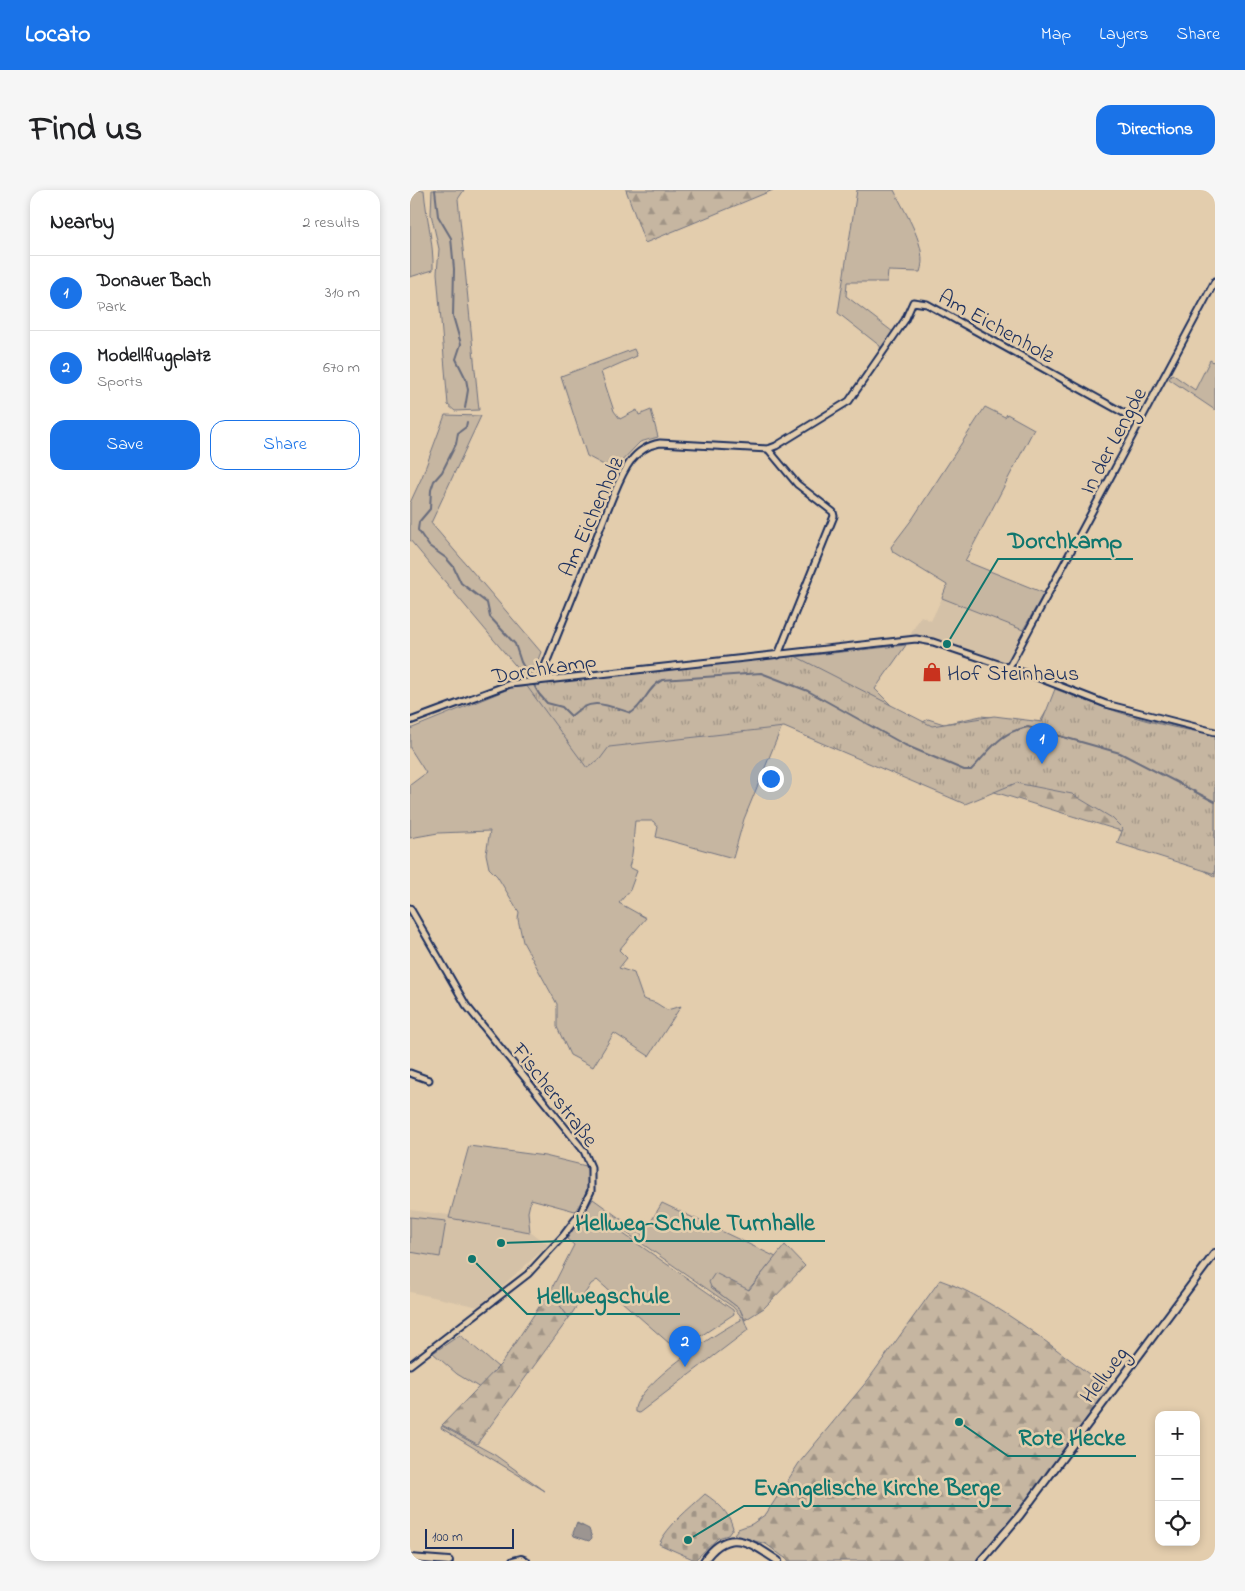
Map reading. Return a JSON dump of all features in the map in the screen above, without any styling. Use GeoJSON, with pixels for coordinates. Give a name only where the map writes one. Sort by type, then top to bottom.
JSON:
{"type":"FeatureCollection","features":[{"type":"Feature","properties":{"kind":"street","name":"In der Lengde"},"geometry":{"type":"LineString","coordinates":[[1009,667],[1215,281]]}},
{"type":"Feature","properties":{"kind":"street","name":"Am Eichenholz"},"geometry":{"type":"LineString","coordinates":[[533,681],[624,471],[634,457],[648,445],[660,443],[768,449],[849,401],[905,320],[912,304],[917,301],[927,304],[1140,422]]}},
{"type":"Feature","properties":{"kind":"street"},"geometry":{"type":"LineString","coordinates":[[768,449],[797,484],[833,512],[834,516],[778,654]]}},
{"type":"Feature","properties":{"kind":"street","name":"Dorchkamp"},"geometry":{"type":"LineString","coordinates":[[410,721],[493,689],[533,681],[924,640],[1009,667],[1106,704],[1215,732]]}},
{"type":"Feature","properties":{"kind":"street","name":"Fischerstraße"},"geometry":{"type":"LineString","coordinates":[[410,908],[466,1005],[584,1151],[591,1167],[592,1182],[588,1201],[581,1212],[540,1262],[505,1292],[410,1365]]}},
{"type":"Feature","properties":{"kind":"street"},"geometry":{"type":"LineString","coordinates":[[410,1073],[429,1080]]}},
{"type":"Feature","properties":{"kind":"street","name":"Hellweg"},"geometry":{"type":"LineString","coordinates":[[981,1561],[1020,1515],[1215,1253]]}},
{"type":"Feature","properties":{"kind":"street"},"geometry":{"type":"LineString","coordinates":[[704,1561],[720,1544],[737,1540],[751,1544],[778,1561]]}},
{"type":"Feature","properties":{"kind":"street"},"geometry":{"type":"LineString","coordinates":[[410,1558],[449,1561]]}},
{"type":"Feature","properties":{"kind":"street"},"geometry":{"type":"LineString","coordinates":[[513,1561],[521,1559],[526,1561]]}},
{"type":"Feature","properties":{"kind":"shaded area"},"geometry":{"type":"Polygon","coordinates":[[[942,598],[1023,630],[1006,663],[924,635],[910,635],[921,616],[931,621],[942,598]]]}},
{"type":"Feature","properties":{"kind":"shaded area"},"geometry":{"type":"Polygon","coordinates":[[[410,1210],[449,1215],[449,1218],[530,1232],[548,1245],[479,1307],[410,1292],[410,1210]]]}},
{"type":"Feature","properties":{"kind":"green space"},"geometry":{"type":"Polygon","coordinates":[[[410,190],[424,190],[433,270],[410,277],[410,190]]]}},
{"type":"Feature","properties":{"kind":"green space"},"geometry":{"type":"Polygon","coordinates":[[[432,190],[464,190],[458,199],[479,410],[455,411],[448,405],[437,273],[439,249],[431,214],[432,190]]]}},
{"type":"Feature","properties":{"kind":"green space"},"geometry":{"type":"Polygon","coordinates":[[[626,190],[773,190],[645,243],[626,190]]]}},
{"type":"Feature","properties":{"kind":"green space"},"geometry":{"type":"Polygon","coordinates":[[[857,190],[894,190],[919,242],[921,252],[922,263],[920,272],[888,271],[887,282],[847,282],[846,296],[893,332],[881,351],[880,346],[838,313],[857,190]]]}},
{"type":"Feature","properties":{"kind":"green space"},"geometry":{"type":"Polygon","coordinates":[[[634,349],[637,356],[601,372],[614,411],[620,419],[637,410],[639,415],[651,410],[658,437],[640,442],[613,470],[587,456],[561,376],[634,349]]]}},
{"type":"Feature","properties":{"kind":"green space"},"geometry":{"type":"Polygon","coordinates":[[[1210,360],[1215,363],[1215,410],[1169,379],[1172,374],[1195,390],[1210,360]]]}},
{"type":"Feature","properties":{"kind":"green space"},"geometry":{"type":"Polygon","coordinates":[[[985,407],[1005,417],[1007,414],[1034,429],[965,561],[1044,593],[1023,630],[942,598],[947,585],[893,552],[891,547],[913,518],[985,407]]]}},
{"type":"Feature","properties":{"kind":"green space"},"geometry":{"type":"Polygon","coordinates":[[[445,415],[481,416],[431,523],[541,652],[533,673],[525,677],[410,540],[410,503],[422,477],[445,415]]]}},
{"type":"Feature","properties":{"kind":"green space"},"geometry":{"type":"Polygon","coordinates":[[[906,645],[875,689],[914,728],[928,719],[944,724],[981,716],[1040,722],[1046,712],[1055,718],[1066,691],[1144,719],[1215,736],[1215,877],[1139,829],[782,726],[744,819],[733,858],[656,837],[658,827],[653,821],[635,821],[633,850],[629,867],[637,871],[630,890],[619,903],[646,918],[619,950],[627,958],[619,968],[634,973],[643,999],[656,1003],[667,1010],[681,1006],[649,1056],[614,1033],[593,1067],[570,1055],[557,1027],[557,1004],[523,942],[518,919],[519,912],[497,876],[489,868],[486,854],[490,831],[438,833],[410,838],[410,785],[426,773],[410,748],[410,729],[511,688],[906,645]]]}},
{"type":"Feature","properties":{"kind":"green space"},"geometry":{"type":"Polygon","coordinates":[[[795,656],[932,726],[994,716],[1042,722],[1055,689],[1134,717],[1174,727],[1215,734],[1215,874],[1117,843],[1123,829],[1112,818],[1072,794],[1016,783],[965,804],[784,727],[609,747],[600,759],[587,768],[526,685],[795,656]]]}},
{"type":"Feature","properties":{"kind":"green space"},"geometry":{"type":"Polygon","coordinates":[[[1003,735],[1139,829],[1121,831],[975,786],[1003,735]]]}},
{"type":"Feature","properties":{"kind":"green space"},"geometry":{"type":"Polygon","coordinates":[[[469,1146],[545,1156],[586,1166],[588,1184],[582,1200],[575,1211],[531,1199],[528,1212],[530,1232],[449,1218],[469,1146]]]}},
{"type":"Feature","properties":{"kind":"green space"},"geometry":{"type":"Polygon","coordinates":[[[593,1199],[643,1235],[662,1203],[776,1257],[748,1290],[711,1287],[740,1309],[748,1330],[639,1413],[635,1412],[638,1402],[647,1389],[661,1375],[697,1347],[741,1320],[740,1315],[733,1307],[624,1231],[622,1233],[733,1310],[734,1314],[678,1351],[597,1280],[591,1284],[569,1318],[550,1292],[574,1245],[567,1239],[593,1199]]]}},
{"type":"Feature","properties":{"kind":"green space"},"geometry":{"type":"Polygon","coordinates":[[[410,1217],[446,1221],[440,1257],[410,1252],[410,1217]]]}},
{"type":"Feature","properties":{"kind":"green space"},"geometry":{"type":"Polygon","coordinates":[[[785,1245],[805,1266],[764,1308],[745,1320],[740,1309],[711,1287],[709,1282],[715,1273],[749,1290],[785,1245]]]}},
{"type":"Feature","properties":{"kind":"green space"},"geometry":{"type":"Polygon","coordinates":[[[940,1280],[985,1301],[1028,1328],[1109,1389],[1017,1513],[978,1561],[789,1561],[766,1544],[734,1534],[738,1529],[752,1524],[766,1514],[799,1463],[868,1380],[940,1280]]]}},
{"type":"Feature","properties":{"kind":"green space"},"geometry":{"type":"Polygon","coordinates":[[[551,1289],[550,1292],[569,1318],[477,1444],[442,1425],[501,1364],[551,1289]]]}},
{"type":"Feature","properties":{"kind":"green space"},"geometry":{"type":"Polygon","coordinates":[[[460,1335],[498,1367],[480,1388],[457,1374],[433,1353],[460,1335]]]}},
{"type":"Feature","properties":{"kind":"green space"},"geometry":{"type":"Polygon","coordinates":[[[442,1426],[495,1455],[545,1491],[441,1428],[442,1426]]]}},
{"type":"Feature","properties":{"kind":"green space"},"geometry":{"type":"Polygon","coordinates":[[[705,1494],[719,1504],[729,1517],[733,1528],[728,1535],[718,1538],[695,1560],[659,1544],[673,1524],[705,1494]]]}},
{"type":"Feature","properties":{"kind":"water"},"geometry":{"type":"Polygon","coordinates":[[[577,1523],[589,1529],[592,1538],[589,1541],[574,1536],[573,1533],[577,1523]]]}},
{"type":"Feature","properties":{"kind":"waterway"},"geometry":{"type":"LineString","coordinates":[[435,190],[438,216],[451,238],[454,269],[453,316],[461,344],[456,359],[466,379],[468,390],[465,408]]}},
{"type":"Feature","properties":{"kind":"waterway"},"geometry":{"type":"LineString","coordinates":[[467,422],[466,427],[458,433],[456,444],[442,472],[434,481],[431,490],[430,509],[419,522],[418,530],[429,546],[446,558],[453,566],[461,583],[487,603],[490,617],[515,644],[521,662],[539,694],[547,703],[562,707],[571,716],[586,706],[593,704],[607,705],[631,713],[640,705],[653,687],[662,680],[761,673],[808,691],[905,745],[964,770],[971,770],[1002,738],[1028,727],[1120,753],[1215,802]]}},
{"type":"Feature","properties":{"kind":"place","name":"Dorchkamp"},"geometry":{"type":"Point","coordinates":[947,644]}},
{"type":"Feature","properties":{"kind":"place","name":"Hof Steinhaus"},"geometry":{"type":"Point","coordinates":[932,672]}},
{"type":"Feature","properties":{"kind":"place","name":"Donauer Bach"},"geometry":{"type":"Point","coordinates":[1042,764]}},
{"type":"Feature","properties":{"kind":"place","name":"Hellweg-Schule Turnhalle"},"geometry":{"type":"Point","coordinates":[501,1243]}},
{"type":"Feature","properties":{"kind":"place","name":"Hellwegschule"},"geometry":{"type":"Point","coordinates":[472,1259]}},
{"type":"Feature","properties":{"kind":"place","name":"Modellflugplatz"},"geometry":{"type":"Point","coordinates":[685,1367]}},
{"type":"Feature","properties":{"kind":"place","name":"Rote Hecke"},"geometry":{"type":"Point","coordinates":[959,1422]}},
{"type":"Feature","properties":{"kind":"place","name":"Evangelische Kirche Berge"},"geometry":{"type":"Point","coordinates":[688,1540]}}]}
